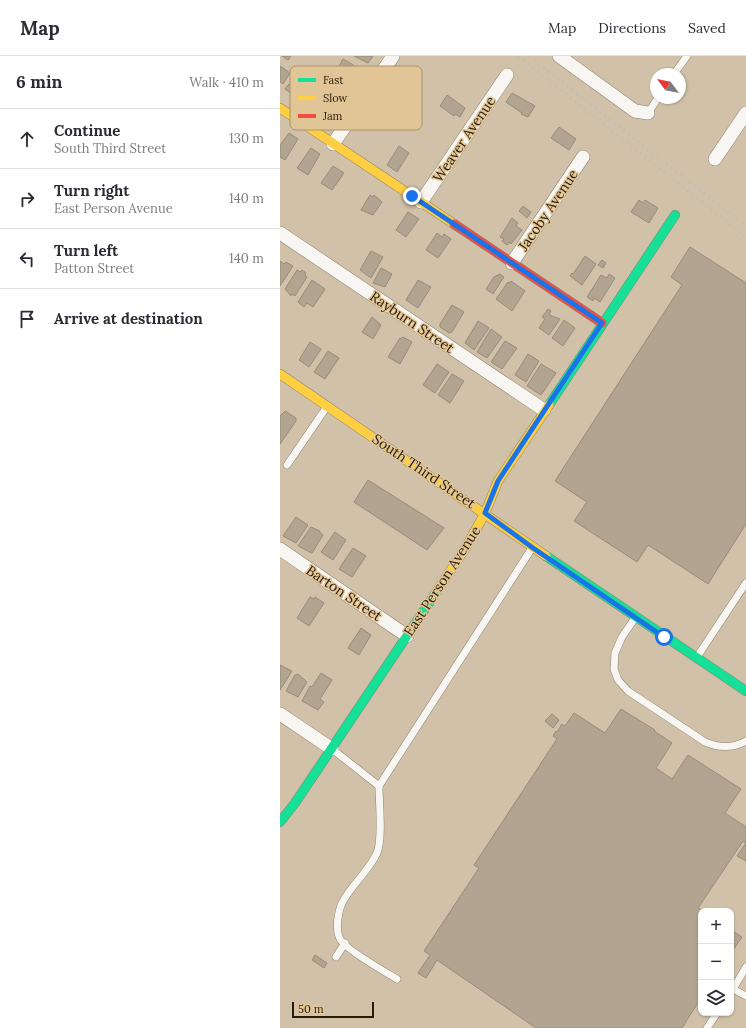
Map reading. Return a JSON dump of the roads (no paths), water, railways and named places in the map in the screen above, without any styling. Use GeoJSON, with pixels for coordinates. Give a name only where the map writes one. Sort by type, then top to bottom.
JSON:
{"type":"FeatureCollection","features":[{"type":"Feature","properties":{"kind":"street"},"geometry":{"type":"LineString","coordinates":[[386,66],[393,56]]}},
{"type":"Feature","properties":{"kind":"street"},"geometry":{"type":"LineString","coordinates":[[559,56],[634,111],[648,113]]}},
{"type":"Feature","properties":{"kind":"street","name":"Weaver Avenue"},"geometry":{"type":"LineString","coordinates":[[421,202],[507,76]]}},
{"type":"Feature","properties":{"kind":"street"},"geometry":{"type":"LineString","coordinates":[[280,108],[290,115]]}},
{"type":"Feature","properties":{"kind":"street"},"geometry":{"type":"LineString","coordinates":[[714,160],[746,113]]}},
{"type":"Feature","properties":{"kind":"street"},"geometry":{"type":"LineString","coordinates":[[312,130],[602,323]]}},
{"type":"Feature","properties":{"kind":"street"},"geometry":{"type":"LineString","coordinates":[[333,144],[343,130]]}},
{"type":"Feature","properties":{"kind":"street","name":"Jacoby Avenue"},"geometry":{"type":"LineString","coordinates":[[512,263],[584,156]]}},
{"type":"Feature","properties":{"kind":"street","name":"East Person Avenue"},"geometry":{"type":"LineString","coordinates":[[280,822],[332,749],[466,547],[485,513],[498,481],[674,215]]}},
{"type":"Feature","properties":{"kind":"street","name":"Rayburn Street"},"geometry":{"type":"LineString","coordinates":[[280,233],[544,410]]}},
{"type":"Feature","properties":{"kind":"street","name":"South Third Street"},"geometry":{"type":"LineString","coordinates":[[280,374],[485,513],[635,618],[743,690]]}},
{"type":"Feature","properties":{"kind":"street","name":"Barton Street"},"geometry":{"type":"LineString","coordinates":[[280,549],[407,636]]}},
{"type":"Feature","properties":{"kind":"street"},"geometry":{"type":"LineString","coordinates":[[280,714],[332,749]]}},
{"type":"Feature","properties":{"kind":"lane"},"geometry":{"type":"LineString","coordinates":[[678,68],[686,56]]}},
{"type":"Feature","properties":{"kind":"lane"},"geometry":{"type":"LineString","coordinates":[[648,113],[654,104]]}},
{"type":"Feature","properties":{"kind":"lane"},"geometry":{"type":"LineString","coordinates":[[287,465],[327,406]]}},
{"type":"Feature","properties":{"kind":"lane"},"geometry":{"type":"LineString","coordinates":[[397,979],[340,939],[338,920],[342,903],[364,874],[377,852],[380,830],[379,786],[533,548]]}},
{"type":"Feature","properties":{"kind":"lane"},"geometry":{"type":"LineString","coordinates":[[696,659],[746,583]]}},
{"type":"Feature","properties":{"kind":"lane"},"geometry":{"type":"LineString","coordinates":[[635,618],[622,637],[615,653],[614,669],[622,686],[705,742],[720,747],[733,746],[746,741]]}},
{"type":"Feature","properties":{"kind":"lane"},"geometry":{"type":"LineString","coordinates":[[743,690],[746,679]]}},
{"type":"Feature","properties":{"kind":"lane"},"geometry":{"type":"LineString","coordinates":[[332,749],[379,786]]}},
{"type":"Feature","properties":{"kind":"lane"},"geometry":{"type":"LineString","coordinates":[[336,957],[345,943]]}},
{"type":"Feature","properties":{"kind":"lane"},"geometry":{"type":"LineString","coordinates":[[734,987],[746,967]]}},
{"type":"Feature","properties":{"kind":"lane"},"geometry":{"type":"LineString","coordinates":[[734,991],[746,996]]}},
{"type":"Feature","properties":{"kind":"lane"},"geometry":{"type":"LineString","coordinates":[[707,1028],[715,1016]]}},
{"type":"Feature","properties":{"kind":"railway"},"geometry":{"type":"LineString","coordinates":[[518,56],[746,237]]}},
{"type":"Feature","properties":{"kind":"railway"},"geometry":{"type":"LineString","coordinates":[[529,56],[746,226]]}}]}
